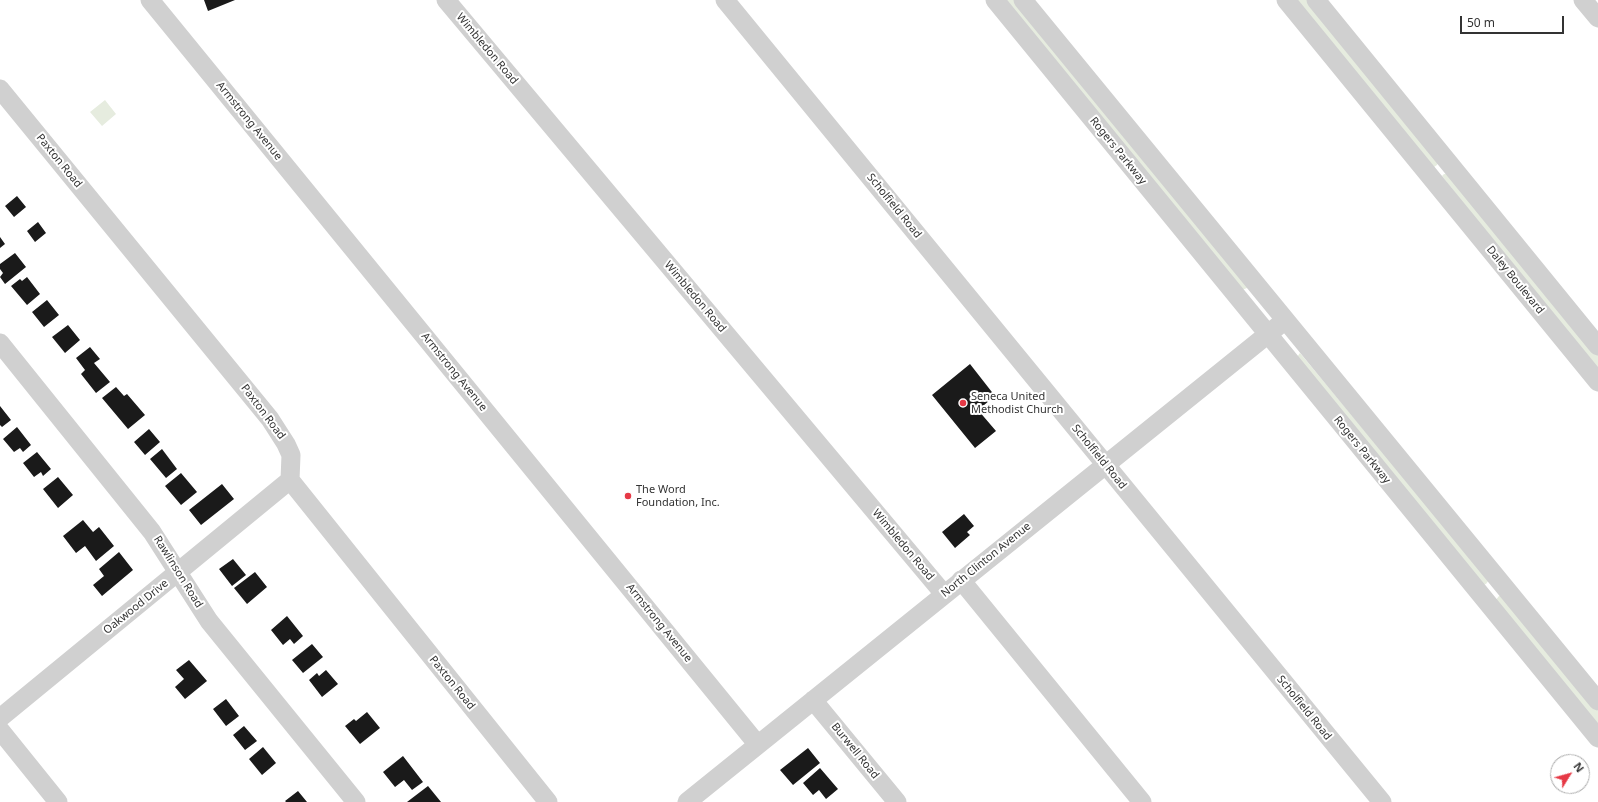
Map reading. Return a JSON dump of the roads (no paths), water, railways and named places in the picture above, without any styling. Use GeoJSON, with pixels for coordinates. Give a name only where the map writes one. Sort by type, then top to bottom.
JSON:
{"type":"FeatureCollection","features":[{"type":"Feature","properties":{"kind":"street","name":"Armstrong Avenue"},"geometry":{"type":"LineString","coordinates":[[150,0],[758,745]]}},
{"type":"Feature","properties":{"kind":"street","name":"Wimbledon Road"},"geometry":{"type":"LineString","coordinates":[[446,0],[944,594]]}},
{"type":"Feature","properties":{"kind":"street","name":"Scholfield Road"},"geometry":{"type":"LineString","coordinates":[[725,0],[1382,802]]}},
{"type":"Feature","properties":{"kind":"street","name":"Rogers Parkway"},"geometry":{"type":"LineString","coordinates":[[995,0],[1598,738]]}},
{"type":"Feature","properties":{"kind":"street","name":"Rogers Parkway"},"geometry":{"type":"LineString","coordinates":[[1024,0],[1598,701]]}},
{"type":"Feature","properties":{"kind":"street","name":"Daley Boulevard"},"geometry":{"type":"LineString","coordinates":[[1286,0],[1598,382]]}},
{"type":"Feature","properties":{"kind":"street","name":"Daley Boulevard"},"geometry":{"type":"LineString","coordinates":[[1316,0],[1598,346]]}},
{"type":"Feature","properties":{"kind":"street"},"geometry":{"type":"LineString","coordinates":[[1583,0],[1598,18]]}},
{"type":"Feature","properties":{"kind":"street","name":"Paxton Road"},"geometry":{"type":"LineString","coordinates":[[0,89],[280,432],[290,455],[290,480],[548,802]]}},
{"type":"Feature","properties":{"kind":"street"},"geometry":{"type":"LineString","coordinates":[[1431,178],[1449,163]]}},
{"type":"Feature","properties":{"kind":"street"},"geometry":{"type":"LineString","coordinates":[[1242,302],[1259,288]]}},
{"type":"Feature","properties":{"kind":"street","name":"North Clinton Avenue"},"geometry":{"type":"LineString","coordinates":[[687,802],[1285,320]]}},
{"type":"Feature","properties":{"kind":"street","name":"Rawlinson Road"},"geometry":{"type":"LineString","coordinates":[[0,343],[152,532],[209,621],[356,802]]}},
{"type":"Feature","properties":{"kind":"street","name":"Oakwood Drive"},"geometry":{"type":"LineString","coordinates":[[0,718],[290,480]]}},
{"type":"Feature","properties":{"kind":"street"},"geometry":{"type":"LineString","coordinates":[[961,580],[1142,802]]}},
{"type":"Feature","properties":{"kind":"street"},"geometry":{"type":"LineString","coordinates":[[1483,597],[1501,583]]}},
{"type":"Feature","properties":{"kind":"street","name":"Burwell Road"},"geometry":{"type":"LineString","coordinates":[[813,700],[897,802]]}},
{"type":"Feature","properties":{"kind":"street"},"geometry":{"type":"LineString","coordinates":[[0,730],[58,802]]}},
{"type":"Feature","properties":{"kind":"place","name":"Seneca United Methodist Church"},"geometry":{"type":"Point","coordinates":[963,403]}},
{"type":"Feature","properties":{"kind":"place","name":"The Word Foundation, Inc."},"geometry":{"type":"Point","coordinates":[628,496]}}]}
